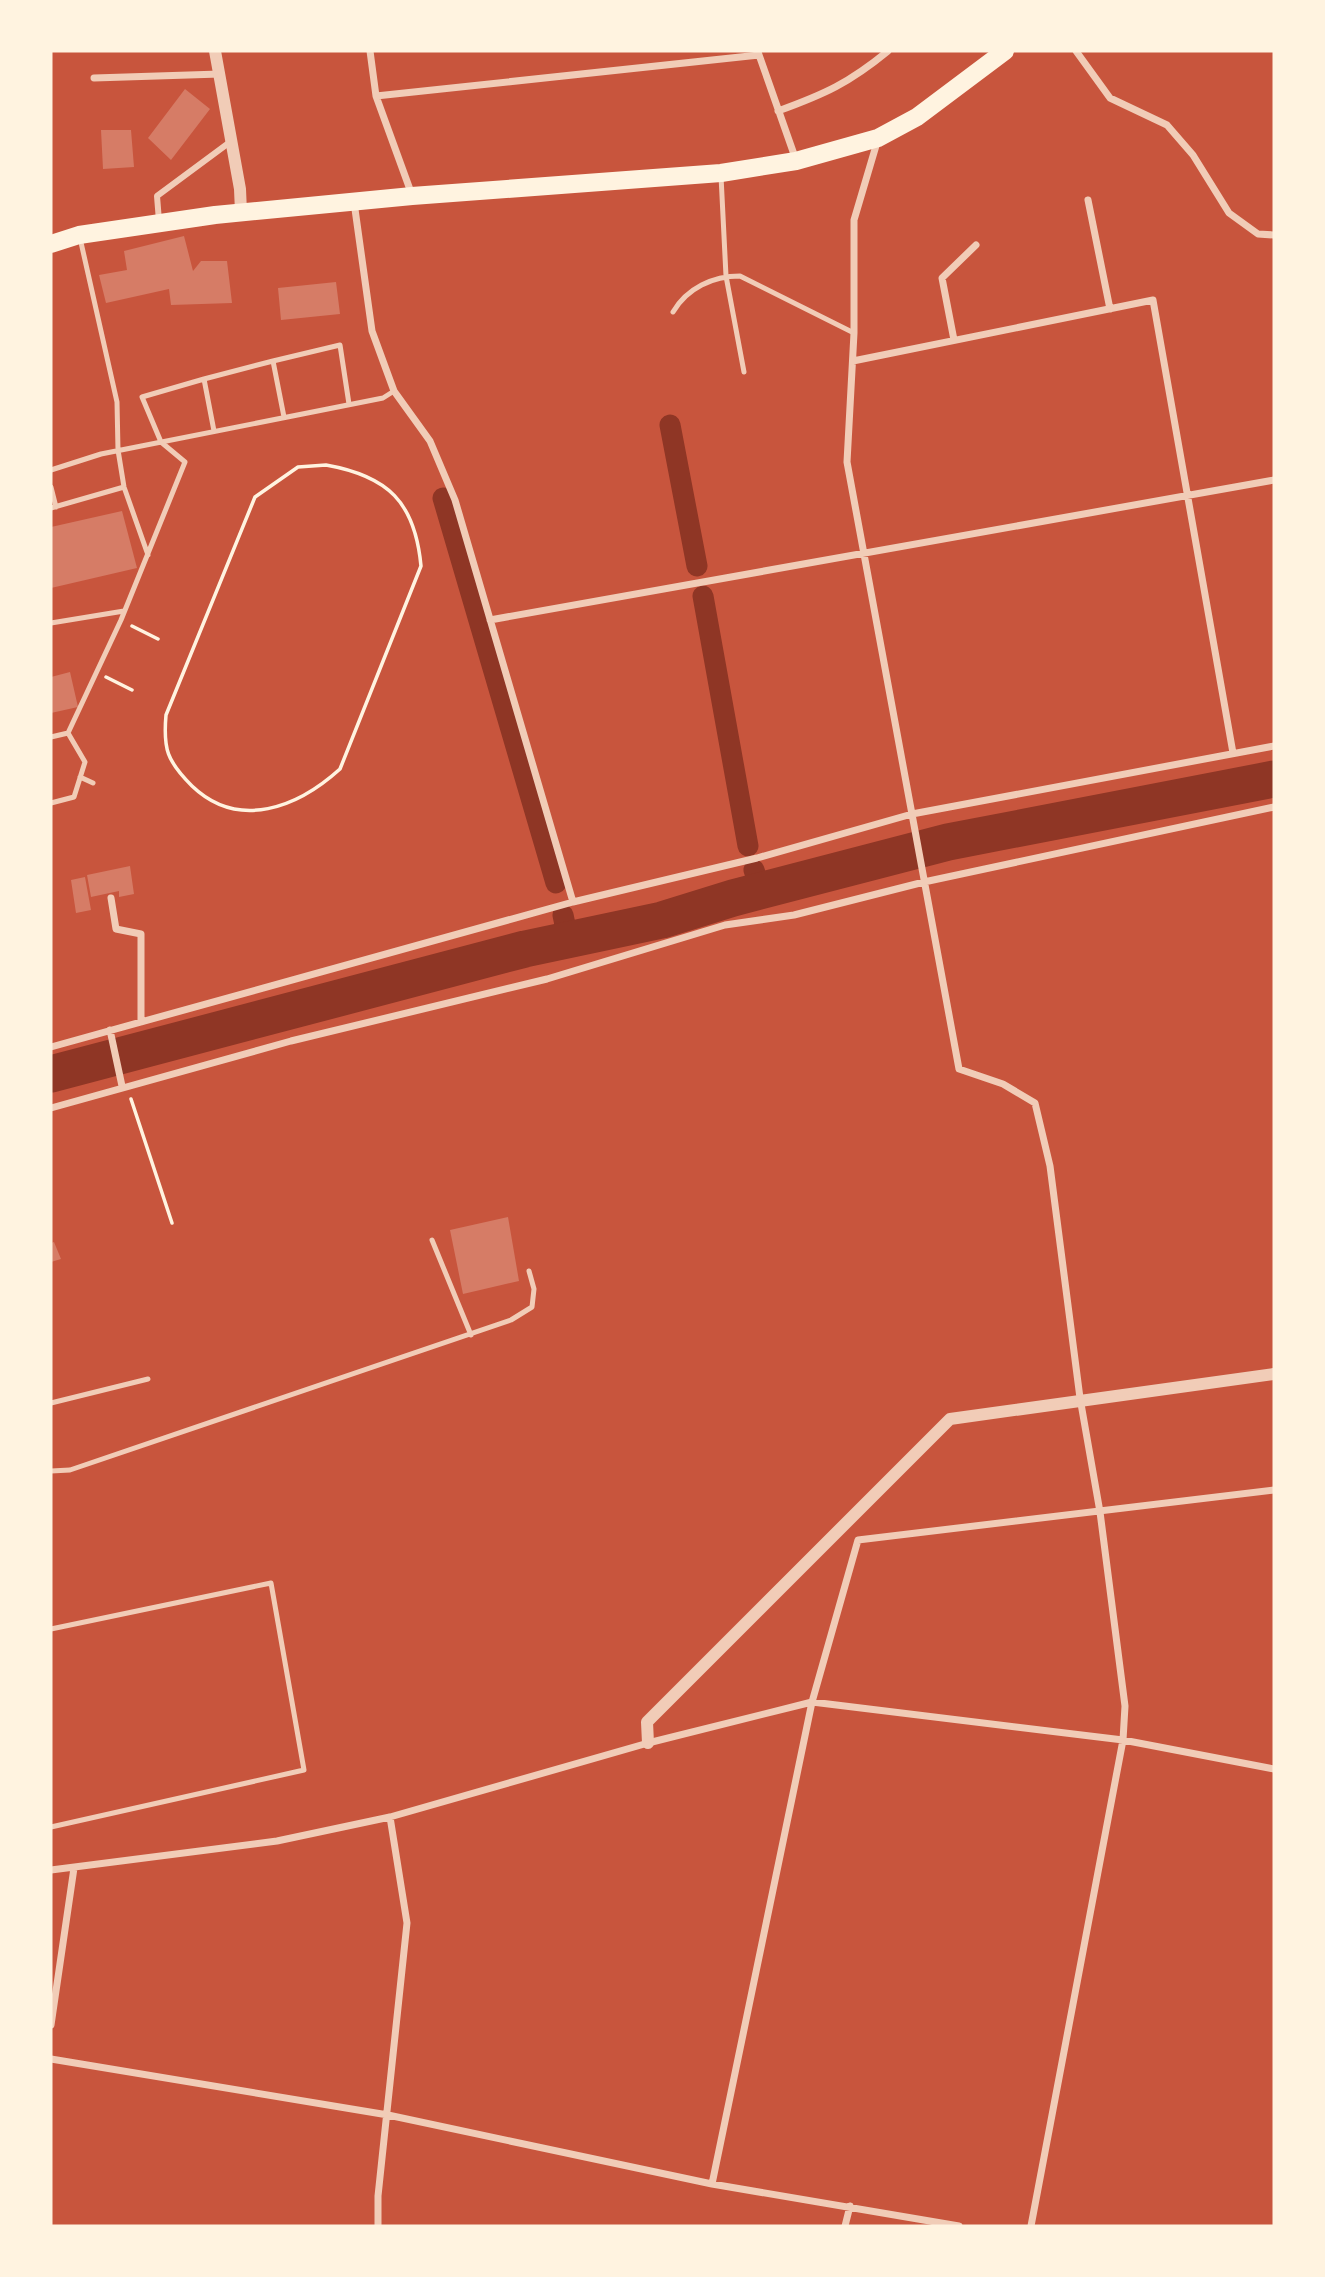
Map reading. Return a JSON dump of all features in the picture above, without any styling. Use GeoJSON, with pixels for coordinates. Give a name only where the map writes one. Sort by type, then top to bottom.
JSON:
{"type":"FeatureCollection","features":[{"type":"Feature","properties":{"kind":"main road"},"geometry":{"type":"LineString","coordinates":[[51,244],[79,235],[241,212],[721,173],[796,161],[878,138],[917,117],[1005,51]]}},
{"type":"Feature","properties":{"kind":"street"},"geometry":{"type":"LineString","coordinates":[[215,51],[240,189],[241,212]]}},
{"type":"Feature","properties":{"kind":"street"},"geometry":{"type":"LineString","coordinates":[[370,51],[376,96],[412,196]]}},
{"type":"Feature","properties":{"kind":"street"},"geometry":{"type":"LineString","coordinates":[[778,111],[829,93],[854,78],[887,51]]}},
{"type":"Feature","properties":{"kind":"street"},"geometry":{"type":"LineString","coordinates":[[1076,51],[1110,98],[1167,125],[1193,155],[1229,213],[1258,234],[1274,234]]}},
{"type":"Feature","properties":{"kind":"street"},"geometry":{"type":"LineString","coordinates":[[376,96],[758,53],[796,161]]}},
{"type":"Feature","properties":{"kind":"street"},"geometry":{"type":"LineString","coordinates":[[94,78],[220,74]]}},
{"type":"Feature","properties":{"kind":"street"},"geometry":{"type":"LineString","coordinates":[[878,138],[854,220],[854,333],[847,462],[959,1069],[1003,1084],[1035,1103],[1050,1166],[1080,1398],[1100,1512],[1125,1706],[1123,1740],[1031,2226]]}},
{"type":"Feature","properties":{"kind":"street"},"geometry":{"type":"LineString","coordinates":[[159,222],[157,196],[232,141]]}},
{"type":"Feature","properties":{"kind":"street"},"geometry":{"type":"LineString","coordinates":[[1088,200],[1110,309]]}},
{"type":"Feature","properties":{"kind":"street"},"geometry":{"type":"LineString","coordinates":[[354,201],[372,331],[394,391],[430,441],[450,488],[573,902]]}},
{"type":"Feature","properties":{"kind":"street"},"geometry":{"type":"LineString","coordinates":[[954,340],[942,278],[976,245]]}},
{"type":"Feature","properties":{"kind":"street"},"geometry":{"type":"LineString","coordinates":[[853,361],[1153,300],[1233,753]]}},
{"type":"Feature","properties":{"kind":"street"},"geometry":{"type":"LineString","coordinates":[[490,620],[1274,480]]}},
{"type":"Feature","properties":{"kind":"street"},"geometry":{"type":"LineString","coordinates":[[51,1047],[573,902],[757,859],[912,814],[1274,746]]}},
{"type":"Feature","properties":{"kind":"street"},"geometry":{"type":"LineString","coordinates":[[51,1108],[291,1041],[547,979],[725,925],[794,915],[924,882],[1274,807]]}},
{"type":"Feature","properties":{"kind":"street"},"geometry":{"type":"LineString","coordinates":[[111,898],[116,929],[141,934],[141,1022]]}},
{"type":"Feature","properties":{"kind":"street"},"geometry":{"type":"LineString","coordinates":[[110,1031],[122,1086]]}},
{"type":"Feature","properties":{"kind":"street"},"geometry":{"type":"LineString","coordinates":[[648,1742],[647,1722],[950,1419],[1080,1398],[1274,1374]]}},
{"type":"Feature","properties":{"kind":"street"},"geometry":{"type":"LineString","coordinates":[[712,2184],[812,1702],[858,1540],[1274,1490]]}},
{"type":"Feature","properties":{"kind":"street"},"geometry":{"type":"LineString","coordinates":[[51,1870],[277,1840],[390,1817],[648,1742],[812,1702],[1123,1740],[1274,1769]]}},
{"type":"Feature","properties":{"kind":"street"},"geometry":{"type":"LineString","coordinates":[[378,2226],[378,2196],[407,1923],[390,1817]]}},
{"type":"Feature","properties":{"kind":"street"},"geometry":{"type":"LineString","coordinates":[[51,2025],[75,1868]]}},
{"type":"Feature","properties":{"kind":"street"},"geometry":{"type":"LineString","coordinates":[[51,2059],[388,2115],[712,2184],[959,2226]]}},
{"type":"Feature","properties":{"kind":"street"},"geometry":{"type":"LineString","coordinates":[[845,2226],[850,2206]]}},
{"type":"Feature","properties":{"kind":"lane"},"geometry":{"type":"LineString","coordinates":[[721,173],[726,276],[744,372]]}},
{"type":"Feature","properties":{"kind":"lane"},"geometry":{"type":"LineString","coordinates":[[79,235],[117,402],[118,450],[124,487],[148,555]]}},
{"type":"Feature","properties":{"kind":"lane"},"geometry":{"type":"LineString","coordinates":[[673,312],[682,297],[726,276],[740,276],[854,333]]}},
{"type":"Feature","properties":{"kind":"lane"},"geometry":{"type":"LineString","coordinates":[[68,733],[121,620],[185,462],[161,442],[142,397],[340,345],[349,404]]}},
{"type":"Feature","properties":{"kind":"lane"},"geometry":{"type":"LineString","coordinates":[[273,361],[284,417]]}},
{"type":"Feature","properties":{"kind":"lane"},"geometry":{"type":"LineString","coordinates":[[204,379],[214,431]]}},
{"type":"Feature","properties":{"kind":"lane"},"geometry":{"type":"LineString","coordinates":[[51,470],[118,450],[383,398],[394,391]]}},
{"type":"Feature","properties":{"kind":"lane"},"geometry":{"type":"LineString","coordinates":[[51,487],[54,508],[124,487]]}},
{"type":"Feature","properties":{"kind":"lane"},"geometry":{"type":"LineString","coordinates":[[51,624],[124,611]]}},
{"type":"Feature","properties":{"kind":"lane"},"geometry":{"type":"LineString","coordinates":[[51,737],[68,733]]}},
{"type":"Feature","properties":{"kind":"lane"},"geometry":{"type":"LineString","coordinates":[[51,803],[74,797],[85,762],[68,733]]}},
{"type":"Feature","properties":{"kind":"lane"},"geometry":{"type":"LineString","coordinates":[[80,777],[93,783]]}},
{"type":"Feature","properties":{"kind":"lane"},"geometry":{"type":"LineString","coordinates":[[432,1240],[471,1335]]}},
{"type":"Feature","properties":{"kind":"lane"},"geometry":{"type":"LineString","coordinates":[[51,1471],[70,1470],[512,1320],[532,1307],[534,1289],[529,1271]]}},
{"type":"Feature","properties":{"kind":"lane"},"geometry":{"type":"LineString","coordinates":[[51,1404],[148,1379]]}},
{"type":"Feature","properties":{"kind":"lane"},"geometry":{"type":"LineString","coordinates":[[51,1629],[271,1583],[304,1770],[51,1828]]}},
{"type":"Feature","properties":{"kind":"path"},"geometry":{"type":"LineString","coordinates":[[326,465],[351,469],[372,477],[395,492],[418,541],[421,566],[395,638],[340,769],[317,791],[282,806],[248,811],[221,807],[198,791],[175,769],[163,744],[166,715],[255,498],[298,467],[326,465]]}},
{"type":"Feature","properties":{"kind":"path"},"geometry":{"type":"LineString","coordinates":[[121,620],[158,639]]}},
{"type":"Feature","properties":{"kind":"path"},"geometry":{"type":"LineString","coordinates":[[97,673],[132,690]]}},
{"type":"Feature","properties":{"kind":"path"},"geometry":{"type":"LineString","coordinates":[[122,1086],[129,1093],[172,1223]]}},
{"type":"Feature","properties":{"kind":"building"},"geometry":{"type":"Polygon","coordinates":[[[185,89],[210,109],[171,160],[148,138],[185,89]]]}},
{"type":"Feature","properties":{"kind":"building"},"geometry":{"type":"Polygon","coordinates":[[[101,130],[131,130],[134,167],[103,169],[101,130]]]}},
{"type":"Feature","properties":{"kind":"building"},"geometry":{"type":"Polygon","coordinates":[[[184,236],[193,271],[201,261],[227,261],[232,303],[171,305],[169,289],[106,303],[99,275],[127,270],[124,251],[184,236]]]}},
{"type":"Feature","properties":{"kind":"building"},"geometry":{"type":"Polygon","coordinates":[[[336,282],[340,314],[281,320],[278,288],[336,282]]]}},
{"type":"Feature","properties":{"kind":"building"},"geometry":{"type":"Polygon","coordinates":[[[122,511],[137,568],[51,588],[51,527],[122,511]]]}},
{"type":"Feature","properties":{"kind":"building"},"geometry":{"type":"Polygon","coordinates":[[[70,672],[78,707],[51,713],[51,677],[70,672]]]}},
{"type":"Feature","properties":{"kind":"building"},"geometry":{"type":"Polygon","coordinates":[[[130,866],[134,894],[119,897],[119,891],[91,897],[87,875],[130,866]]]}},
{"type":"Feature","properties":{"kind":"building"},"geometry":{"type":"Polygon","coordinates":[[[85,877],[91,910],[76,913],[71,880],[85,877]]]}},
{"type":"Feature","properties":{"kind":"building"},"geometry":{"type":"Polygon","coordinates":[[[508,1217],[519,1281],[463,1294],[450,1230],[508,1217]]]}},
{"type":"Feature","properties":{"kind":"building"},"geometry":{"type":"Polygon","coordinates":[[[54,1242],[61,1259],[51,1262],[51,1243],[54,1242]]]}},
{"type":"Feature","properties":{"kind":"waterway"},"geometry":{"type":"LineString","coordinates":[[670,425],[697,566]]}},
{"type":"Feature","properties":{"kind":"waterway"},"geometry":{"type":"LineString","coordinates":[[443,498],[556,883]]}},
{"type":"Feature","properties":{"kind":"waterway"},"geometry":{"type":"LineString","coordinates":[[703,596],[748,846]]}},
{"type":"Feature","properties":{"kind":"waterway"},"geometry":{"type":"LineString","coordinates":[[51,1074],[525,949],[662,920],[733,898],[948,842],[1274,779]]}},
{"type":"Feature","properties":{"kind":"waterway"},"geometry":{"type":"LineString","coordinates":[[754,870],[761,891]]}},
{"type":"Feature","properties":{"kind":"waterway"},"geometry":{"type":"LineString","coordinates":[[563,915],[568,939]]}}]}
